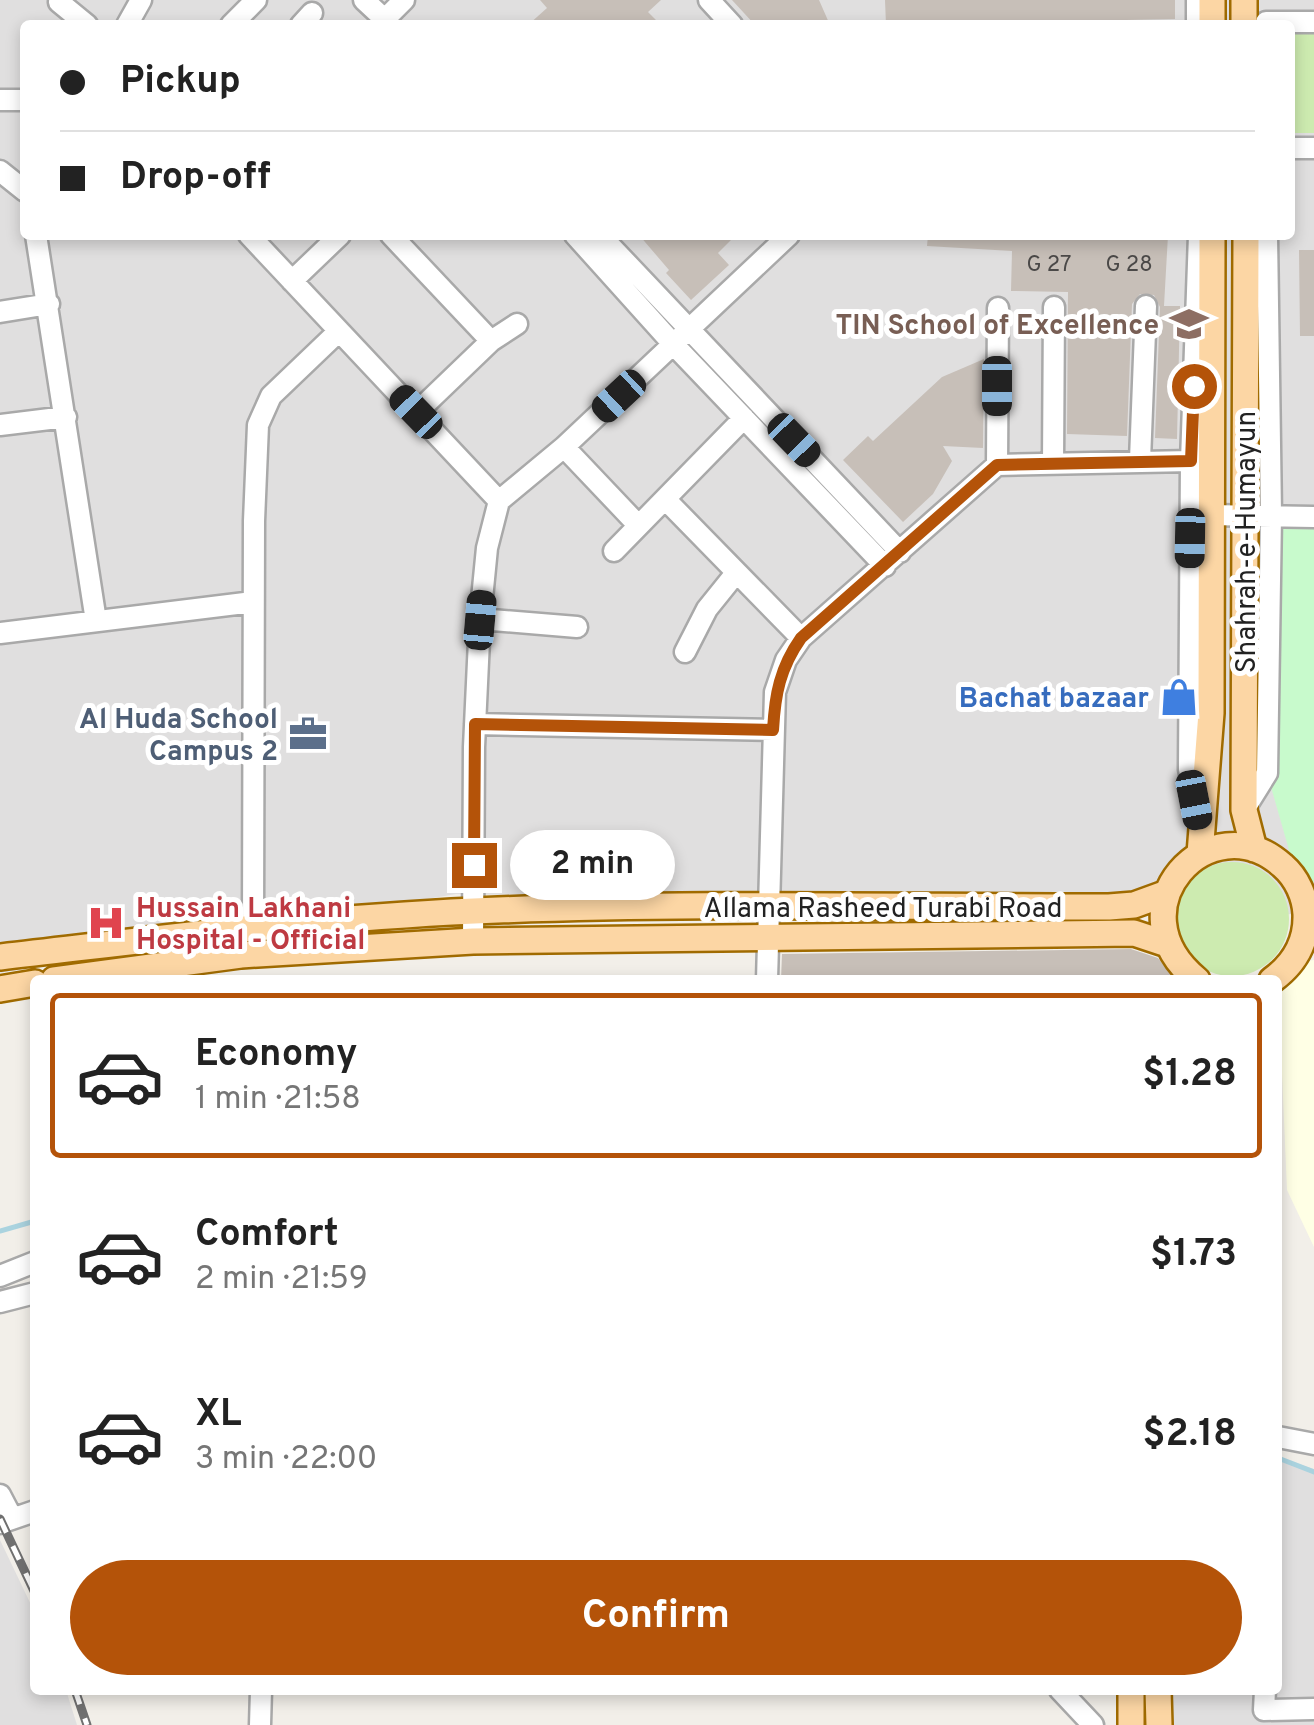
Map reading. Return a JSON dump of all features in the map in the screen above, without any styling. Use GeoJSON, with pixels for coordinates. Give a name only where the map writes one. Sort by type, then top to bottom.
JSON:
{"type":"FeatureCollection","features":[{"type":"Feature","properties":{"kind":"main road","name":"Shahrah-e-Humayun"},"geometry":{"type":"LineString","coordinates":[[1200,843],[1211,713],[1212,240]]}},
{"type":"Feature","properties":{"kind":"main road","name":"Shahrah-e-Humayun"},"geometry":{"type":"LineString","coordinates":[[1246,240],[1258,516],[1244,810],[1254,849]]}},
{"type":"Feature","properties":{"kind":"main road"},"geometry":{"type":"LineString","coordinates":[[1180,967],[1162,922],[1167,893],[1200,843],[1254,849],[1288,870],[1310,909],[1292,968]]}},
{"type":"Feature","properties":{"kind":"main road","name":"Allama Rasheed Turabi Road"},"geometry":{"type":"LineString","coordinates":[[76,975],[196,948],[253,928],[473,911],[772,905],[1108,907],[1134,904],[1167,893]]}},
{"type":"Feature","properties":{"kind":"main road"},"geometry":{"type":"LineString","coordinates":[[317,923],[320,950]]}},
{"type":"Feature","properties":{"kind":"main road","name":"Allama Rasheed Turabi Road"},"geometry":{"type":"LineString","coordinates":[[0,957],[196,948],[320,950],[472,941],[1134,932],[1180,967]]}},
{"type":"Feature","properties":{"kind":"main road"},"geometry":{"type":"LineString","coordinates":[[0,989],[30,984]]}},
{"type":"Feature","properties":{"kind":"main road"},"geometry":{"type":"LineString","coordinates":[[1130,1695],[1131,1725]]}},
{"type":"Feature","properties":{"kind":"main road"},"geometry":{"type":"LineString","coordinates":[[1158,1695],[1159,1725]]}},
{"type":"Feature","properties":{"kind":"street"},"geometry":{"type":"LineString","coordinates":[[236,20],[256,0]]}},
{"type":"Feature","properties":{"kind":"street"},"geometry":{"type":"LineString","coordinates":[[709,0],[727,20]]}},
{"type":"Feature","properties":{"kind":"street"},"geometry":{"type":"LineString","coordinates":[[59,2],[80,20]]}},
{"type":"Feature","properties":{"kind":"street"},"geometry":{"type":"LineString","coordinates":[[0,171],[20,187]]}},
{"type":"Feature","properties":{"kind":"street"},"geometry":{"type":"LineString","coordinates":[[37,240],[96,621]]}},
{"type":"Feature","properties":{"kind":"street"},"geometry":{"type":"LineString","coordinates":[[254,240],[500,500]]}},
{"type":"Feature","properties":{"kind":"street"},"geometry":{"type":"LineString","coordinates":[[292,281],[335,240]]}},
{"type":"Feature","properties":{"kind":"street"},"geometry":{"type":"LineString","coordinates":[[396,240],[491,342]]}},
{"type":"Feature","properties":{"kind":"street"},"geometry":{"type":"LineString","coordinates":[[579,240],[744,418],[892,559]]}},
{"type":"Feature","properties":{"kind":"street"},"geometry":{"type":"LineString","coordinates":[[605,240],[689,329],[892,559]]}},
{"type":"Feature","properties":{"kind":"street"},"geometry":{"type":"LineString","coordinates":[[472,941],[480,620],[487,548],[500,500],[564,447],[784,240]]}},
{"type":"Feature","properties":{"kind":"street"},"geometry":{"type":"LineString","coordinates":[[1199,240],[1191,461],[1188,768],[1200,843]]}},
{"type":"Feature","properties":{"kind":"street"},"geometry":{"type":"LineString","coordinates":[[1258,516],[1267,240]]}},
{"type":"Feature","properties":{"kind":"street"},"geometry":{"type":"LineString","coordinates":[[0,312],[49,304]]}},
{"type":"Feature","properties":{"kind":"street"},"geometry":{"type":"LineString","coordinates":[[1140,460],[1146,306]]}},
{"type":"Feature","properties":{"kind":"street"},"geometry":{"type":"LineString","coordinates":[[1053,463],[1054,307]]}},
{"type":"Feature","properties":{"kind":"street"},"geometry":{"type":"LineString","coordinates":[[997,465],[998,308]]}},
{"type":"Feature","properties":{"kind":"street"},"geometry":{"type":"LineString","coordinates":[[416,412],[491,342],[517,324]]}},
{"type":"Feature","properties":{"kind":"street"},"geometry":{"type":"LineString","coordinates":[[253,928],[253,602],[258,425],[272,396],[339,331]]}},
{"type":"Feature","properties":{"kind":"street"},"geometry":{"type":"LineString","coordinates":[[0,426],[66,417]]}},
{"type":"Feature","properties":{"kind":"street"},"geometry":{"type":"LineString","coordinates":[[614,551],[744,418]]}},
{"type":"Feature","properties":{"kind":"street"},"geometry":{"type":"LineString","coordinates":[[564,447],[638,525]]}},
{"type":"Feature","properties":{"kind":"street"},"geometry":{"type":"LineString","coordinates":[[767,975],[775,692],[786,660],[801,638],[997,465],[1191,461]]}},
{"type":"Feature","properties":{"kind":"street"},"geometry":{"type":"LineString","coordinates":[[666,500],[801,638]]}},
{"type":"Feature","properties":{"kind":"street"},"geometry":{"type":"LineString","coordinates":[[1211,515],[1314,517]]}},
{"type":"Feature","properties":{"kind":"street"},"geometry":{"type":"LineString","coordinates":[[685,652],[707,609],[736,573]]}},
{"type":"Feature","properties":{"kind":"street"},"geometry":{"type":"LineString","coordinates":[[0,633],[253,602]]}},
{"type":"Feature","properties":{"kind":"street"},"geometry":{"type":"LineString","coordinates":[[480,620],[578,627]]}},
{"type":"Feature","properties":{"kind":"street"},"geometry":{"type":"LineString","coordinates":[[475,724],[773,730]]}},
{"type":"Feature","properties":{"kind":"street"},"geometry":{"type":"LineString","coordinates":[[0,1276],[30,1264]]}},
{"type":"Feature","properties":{"kind":"street"},"geometry":{"type":"LineString","coordinates":[[0,1302],[30,1294]]}},
{"type":"Feature","properties":{"kind":"street"},"geometry":{"type":"LineString","coordinates":[[1282,1438],[1314,1444]]}},
{"type":"Feature","properties":{"kind":"street"},"geometry":{"type":"LineString","coordinates":[[0,1495],[6,1521],[30,1513]]}},
{"type":"Feature","properties":{"kind":"street"},"geometry":{"type":"LineString","coordinates":[[260,1725],[261,1695]]}},
{"type":"Feature","properties":{"kind":"street"},"geometry":{"type":"LineString","coordinates":[[1065,1695],[1093,1725]]}},
{"type":"Feature","properties":{"kind":"street"},"geometry":{"type":"LineString","coordinates":[[1264,1695],[1264,1710],[1314,1709]]}},
{"type":"Feature","properties":{"kind":"shaded area"},"geometry":{"type":"Polygon","coordinates":[[[0,0],[1314,0],[1314,915],[456,894],[0,973],[0,0]]]}},
{"type":"Feature","properties":{"kind":"shaded area"},"geometry":{"type":"Polygon","coordinates":[[[1314,960],[1314,1247],[1287,1190],[1282,975],[1290,964],[1314,960]]]}},
{"type":"Feature","properties":{"kind":"shaded area"},"geometry":{"type":"Polygon","coordinates":[[[1282,1458],[1314,1469],[1314,1725],[1149,1725],[1149,1695],[1282,1695],[1282,1458]]]}},
{"type":"Feature","properties":{"kind":"shaded area"},"geometry":{"type":"Polygon","coordinates":[[[0,1540],[30,1603],[30,1695],[68,1695],[77,1725],[0,1725],[0,1540]]]}},
{"type":"Feature","properties":{"kind":"green space"},"geometry":{"type":"Polygon","coordinates":[[[1295,32],[1314,32],[1314,133],[1295,133],[1295,32]]]}},
{"type":"Feature","properties":{"kind":"green space"},"geometry":{"type":"Polygon","coordinates":[[[1271,515],[1314,518],[1314,883],[1293,864],[1267,773],[1271,515]]]}},
{"type":"Feature","properties":{"kind":"green space"},"geometry":{"type":"Polygon","coordinates":[[[1221,863],[1243,863],[1264,871],[1280,887],[1288,908],[1288,930],[1280,951],[1264,967],[1243,975],[1221,975],[1200,967],[1184,951],[1176,930],[1176,908],[1184,887],[1200,871],[1221,863]]]}},
{"type":"Feature","properties":{"kind":"building"},"geometry":{"type":"Polygon","coordinates":[[[540,0],[661,0],[648,12],[656,20],[534,20],[547,8],[540,0]]]}},
{"type":"Feature","properties":{"kind":"building"},"geometry":{"type":"Polygon","coordinates":[[[732,0],[819,0],[828,20],[750,20],[732,0]]]}},
{"type":"Feature","properties":{"kind":"building"},"geometry":{"type":"Polygon","coordinates":[[[885,0],[1175,0],[1175,19],[886,20],[885,0]]]}},
{"type":"Feature","properties":{"kind":"building"},"geometry":{"type":"Polygon","coordinates":[[[643,240],[731,240],[718,253],[729,265],[691,300],[666,273],[669,270],[643,240]]]}},
{"type":"Feature","properties":{"kind":"building"},"geometry":{"type":"Polygon","coordinates":[[[928,240],[1168,240],[1164,306],[1180,306],[1177,439],[1155,438],[1160,307],[1154,295],[1140,294],[1132,304],[1127,436],[1067,434],[1068,292],[1011,291],[1012,251],[927,246],[928,240]]]}},
{"type":"Feature","properties":{"kind":"building"},"geometry":{"type":"Polygon","coordinates":[[[1299,250],[1314,250],[1314,336],[1300,336],[1299,250]]]}},
{"type":"Feature","properties":{"kind":"building"},"geometry":{"type":"Polygon","coordinates":[[[984,359],[983,448],[943,446],[952,461],[933,494],[903,522],[843,460],[868,436],[873,441],[942,377],[984,359]]]}},
{"type":"Feature","properties":{"kind":"building"},"geometry":{"type":"Polygon","coordinates":[[[1131,949],[1158,958],[1172,975],[781,975],[782,954],[1131,949]]]}},
{"type":"Feature","properties":{"kind":"waterway"},"geometry":{"type":"LineString","coordinates":[[0,1231],[30,1222]]}},
{"type":"Feature","properties":{"kind":"waterway"},"geometry":{"type":"LineString","coordinates":[[1282,1460],[1314,1472]]}},
{"type":"Feature","properties":{"kind":"railway"},"geometry":{"type":"LineString","coordinates":[[0,1519],[30,1582]]}},
{"type":"Feature","properties":{"kind":"railway"},"geometry":{"type":"LineString","coordinates":[[77,1695],[87,1725]]}},
{"type":"Feature","properties":{"kind":"place","name":"TIN School of Excellence"},"geometry":{"type":"Point","coordinates":[1189,324]}},
{"type":"Feature","properties":{"kind":"place","name":"Bachat bazaar"},"geometry":{"type":"Point","coordinates":[1179,697]}},
{"type":"Feature","properties":{"kind":"place","name":"Al Huda School Campus 2"},"geometry":{"type":"Point","coordinates":[308,734]}},
{"type":"Feature","properties":{"kind":"place","name":"Hussain Lakhani Hospital - Official"},"geometry":{"type":"Point","coordinates":[106,923]}},
{"type":"Feature","properties":{"kind":"route"},"geometry":{"type":"LineString","coordinates":[[474,865],[475,724],[773,730],[775,692],[786,660],[801,638],[997,465],[1191,461],[1194,386]]}}]}
